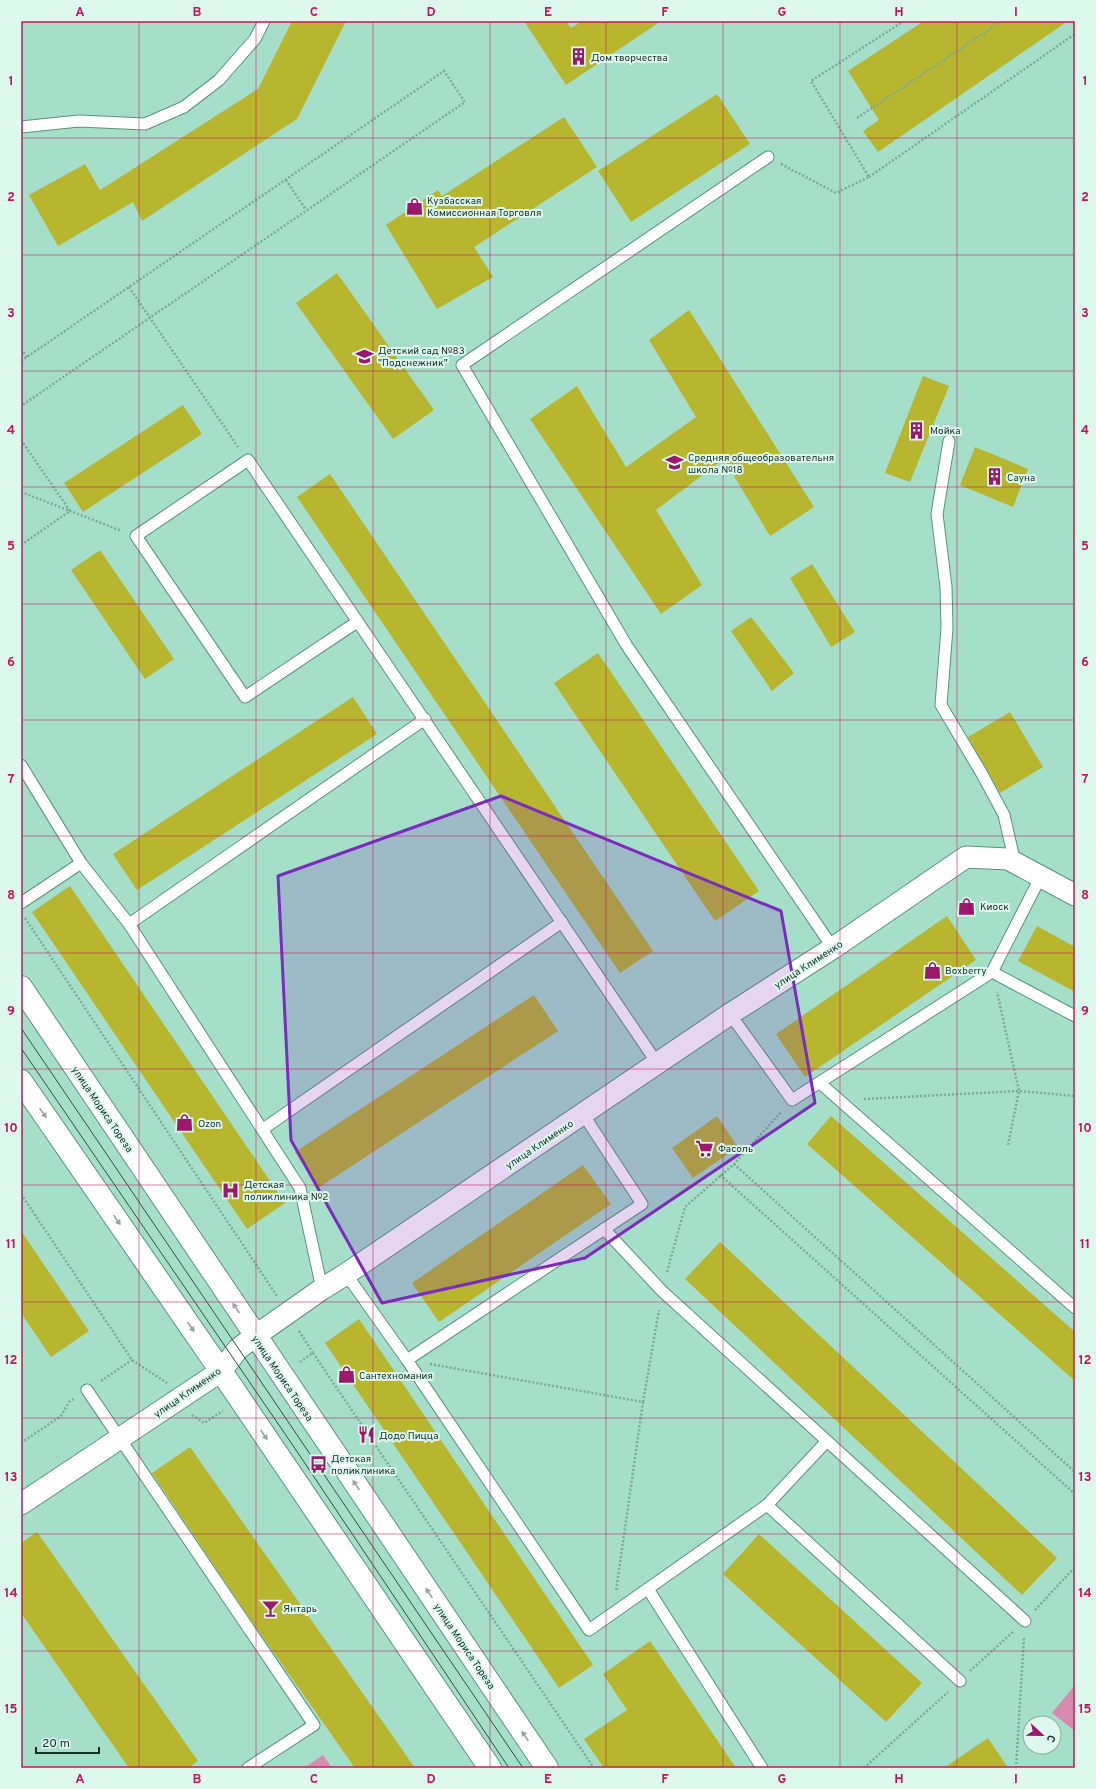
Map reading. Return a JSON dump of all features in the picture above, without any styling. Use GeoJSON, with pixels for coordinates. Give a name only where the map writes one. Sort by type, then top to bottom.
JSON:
{"type":"FeatureCollection","features":[{"type":"Feature","properties":{"kind":"street","name":"улица Клименко"},"geometry":{"type":"LineString","coordinates":[[21,1504],[221,1371],[238,1349],[322,1289],[730,1014],[833,948],[966,857],[1008,859],[1075,895]]}},
{"type":"Feature","properties":{"kind":"street","name":"улица Мориса Тореза"},"geometry":{"type":"LineString","coordinates":[[21,987],[547,1768]]}},
{"type":"Feature","properties":{"kind":"street"},"geometry":{"type":"LineString","coordinates":[[21,1081],[221,1371],[490,1768]]}},
{"type":"Feature","properties":{"kind":"lane"},"geometry":{"type":"LineString","coordinates":[[21,127],[79,121],[145,124],[184,107],[219,80],[254,38],[264,21]]}},
{"type":"Feature","properties":{"kind":"lane"},"geometry":{"type":"LineString","coordinates":[[768,157],[462,364],[627,646],[833,948]]}},
{"type":"Feature","properties":{"kind":"lane"},"geometry":{"type":"LineString","coordinates":[[949,441],[937,514],[946,587],[947,628],[941,705],[982,774],[1004,815],[1015,863]]}},
{"type":"Feature","properties":{"kind":"lane"},"geometry":{"type":"LineString","coordinates":[[357,622],[245,697],[136,536],[248,460],[357,622],[425,719],[657,1064]]}},
{"type":"Feature","properties":{"kind":"lane"},"geometry":{"type":"LineString","coordinates":[[129,924],[425,719]]}},
{"type":"Feature","properties":{"kind":"lane"},"geometry":{"type":"LineString","coordinates":[[21,765],[80,863],[129,924],[300,1188],[322,1289]]}},
{"type":"Feature","properties":{"kind":"lane"},"geometry":{"type":"LineString","coordinates":[[21,903],[80,863]]}},
{"type":"Feature","properties":{"kind":"lane"},"geometry":{"type":"LineString","coordinates":[[730,1014],[792,1100],[992,972],[1041,876]]}},
{"type":"Feature","properties":{"kind":"lane"},"geometry":{"type":"LineString","coordinates":[[262,1129],[562,922]]}},
{"type":"Feature","properties":{"kind":"lane"},"geometry":{"type":"LineString","coordinates":[[992,972],[1075,1016]]}},
{"type":"Feature","properties":{"kind":"lane"},"geometry":{"type":"LineString","coordinates":[[820,1083],[1075,1308]]}},
{"type":"Feature","properties":{"kind":"lane"},"geometry":{"type":"LineString","coordinates":[[407,1360],[642,1204],[583,1114]]}},
{"type":"Feature","properties":{"kind":"lane"},"geometry":{"type":"LineString","coordinates":[[604,1229],[662,1291],[1025,1621]]}},
{"type":"Feature","properties":{"kind":"lane"},"geometry":{"type":"LineString","coordinates":[[346,1274],[407,1360],[589,1630],[767,1505],[827,1441]]}},
{"type":"Feature","properties":{"kind":"lane"},"geometry":{"type":"LineString","coordinates":[[87,1390],[314,1725],[248,1768]]}},
{"type":"Feature","properties":{"kind":"lane"},"geometry":{"type":"LineString","coordinates":[[767,1505],[960,1681]]}},
{"type":"Feature","properties":{"kind":"lane"},"geometry":{"type":"LineString","coordinates":[[648,1589],[762,1768]]}},
{"type":"Feature","properties":{"kind":"path"},"geometry":{"type":"LineString","coordinates":[[869,177],[811,81],[904,21]]}},
{"type":"Feature","properties":{"kind":"path"},"geometry":{"type":"LineString","coordinates":[[857,118],[1002,21]]}},
{"type":"Feature","properties":{"kind":"path"},"geometry":{"type":"LineString","coordinates":[[768,157],[836,193],[869,177],[1075,34]]}},
{"type":"Feature","properties":{"kind":"path"},"geometry":{"type":"LineString","coordinates":[[21,361],[444,72],[465,102],[21,406]]}},
{"type":"Feature","properties":{"kind":"path"},"geometry":{"type":"LineString","coordinates":[[286,180],[306,210]]}},
{"type":"Feature","properties":{"kind":"path"},"geometry":{"type":"LineString","coordinates":[[130,287],[248,460]]}},
{"type":"Feature","properties":{"kind":"path"},"geometry":{"type":"LineString","coordinates":[[21,349],[27,357]]}},
{"type":"Feature","properties":{"kind":"path"},"geometry":{"type":"LineString","coordinates":[[21,440],[70,511]]}},
{"type":"Feature","properties":{"kind":"path"},"geometry":{"type":"LineString","coordinates":[[21,492],[136,536]]}},
{"type":"Feature","properties":{"kind":"path"},"geometry":{"type":"LineString","coordinates":[[21,545],[70,511]]}},
{"type":"Feature","properties":{"kind":"path"},"geometry":{"type":"LineString","coordinates":[[21,912],[314,1353],[594,1768]]}},
{"type":"Feature","properties":{"kind":"path"},"geometry":{"type":"LineString","coordinates":[[992,972],[1019,1091],[1008,1145]]}},
{"type":"Feature","properties":{"kind":"path"},"geometry":{"type":"LineString","coordinates":[[839,1100],[1019,1091],[1075,1096]]}},
{"type":"Feature","properties":{"kind":"path"},"geometry":{"type":"LineString","coordinates":[[613,1613],[643,1402],[662,1291],[685,1207],[734,1164],[792,1100]]}},
{"type":"Feature","properties":{"kind":"path"},"geometry":{"type":"LineString","coordinates":[[734,1164],[1075,1472]]}},
{"type":"Feature","properties":{"kind":"path"},"geometry":{"type":"LineString","coordinates":[[720,1175],[1075,1494]]}},
{"type":"Feature","properties":{"kind":"path"},"geometry":{"type":"LineString","coordinates":[[21,1194],[132,1360],[166,1382],[183,1408],[204,1423],[240,1400]]}},
{"type":"Feature","properties":{"kind":"path"},"geometry":{"type":"LineString","coordinates":[[281,1374],[314,1353]]}},
{"type":"Feature","properties":{"kind":"path"},"geometry":{"type":"LineString","coordinates":[[407,1360],[643,1402]]}},
{"type":"Feature","properties":{"kind":"path"},"geometry":{"type":"LineString","coordinates":[[864,1768],[1025,1621],[1075,1567]]}},
{"type":"Feature","properties":{"kind":"path"},"geometry":{"type":"LineString","coordinates":[[1016,1768],[1025,1621]]}},
{"type":"Feature","properties":{"kind":"highlighted area"},"geometry":{"type":"Polygon","coordinates":[[[501,796],[781,911],[815,1103],[585,1258],[382,1303],[291,1140],[278,876],[501,796]]]}},
{"type":"Feature","properties":{"kind":"shaded area"},"geometry":{"type":"Polygon","coordinates":[[[1075,1685],[1075,1731],[1062,1721],[1062,1715],[1055,1715],[1052,1713],[1075,1685]]]}},
{"type":"Feature","properties":{"kind":"shaded area"},"geometry":{"type":"Polygon","coordinates":[[[323,1755],[332,1768],[304,1768],[323,1755]]]}},
{"type":"Feature","properties":{"kind":"building"},"geometry":{"type":"Polygon","coordinates":[[[292,21],[346,21],[297,119],[142,221],[133,202],[58,246],[29,195],[85,164],[100,190],[258,89],[292,21]]]}},
{"type":"Feature","properties":{"kind":"building","name":"Дом творчества"},"geometry":{"type":"Polygon","coordinates":[[[524,21],[566,21],[571,28],[582,21],[661,21],[566,85],[524,21]]]}},
{"type":"Feature","properties":{"kind":"building"},"geometry":{"type":"Polygon","coordinates":[[[924,21],[1068,21],[878,152],[863,131],[879,120],[848,71],[924,21]]]}},
{"type":"Feature","properties":{"kind":"building"},"geometry":{"type":"Polygon","coordinates":[[[717,94],[750,144],[631,222],[598,171],[717,94]]]}},
{"type":"Feature","properties":{"kind":"building"},"geometry":{"type":"Polygon","coordinates":[[[564,117],[597,167],[474,247],[493,277],[437,309],[386,225],[438,190],[442,196],[564,117]]]}},
{"type":"Feature","properties":{"kind":"building","name":"Детский сад №83 \"Подснежник\""},"geometry":{"type":"Polygon","coordinates":[[[337,273],[434,410],[393,439],[296,303],[337,273]]]}},
{"type":"Feature","properties":{"kind":"building","name":"Средняя общеобразовательня школа №18"},"geometry":{"type":"Polygon","coordinates":[[[689,310],[814,507],[770,536],[724,459],[656,510],[702,585],[661,614],[530,419],[577,386],[626,467],[696,417],[649,340],[689,310]]]}},
{"type":"Feature","properties":{"kind":"building","name":"Мойка"},"geometry":{"type":"Polygon","coordinates":[[[923,376],[949,386],[910,482],[885,473],[923,376]]]}},
{"type":"Feature","properties":{"kind":"building"},"geometry":{"type":"Polygon","coordinates":[[[183,405],[202,434],[83,512],[64,483],[183,405]]]}},
{"type":"Feature","properties":{"kind":"building","name":"Сауна"},"geometry":{"type":"Polygon","coordinates":[[[975,447],[1028,469],[1013,507],[960,485],[975,447]]]}},
{"type":"Feature","properties":{"kind":"building"},"geometry":{"type":"Polygon","coordinates":[[[330,474],[653,951],[620,973],[297,497],[330,474]]]}},
{"type":"Feature","properties":{"kind":"building"},"geometry":{"type":"Polygon","coordinates":[[[100,550],[174,659],[145,679],[71,570],[100,550]]]}},
{"type":"Feature","properties":{"kind":"building"},"geometry":{"type":"Polygon","coordinates":[[[812,564],[855,632],[831,647],[790,578],[812,564]]]}},
{"type":"Feature","properties":{"kind":"building"},"geometry":{"type":"Polygon","coordinates":[[[751,617],[794,673],[772,691],[731,631],[751,617]]]}},
{"type":"Feature","properties":{"kind":"building"},"geometry":{"type":"Polygon","coordinates":[[[598,653],[759,891],[715,921],[554,683],[598,653]]]}},
{"type":"Feature","properties":{"kind":"building"},"geometry":{"type":"Polygon","coordinates":[[[353,697],[377,734],[137,890],[113,854],[353,697]]]}},
{"type":"Feature","properties":{"kind":"building"},"geometry":{"type":"Polygon","coordinates":[[[1010,712],[1043,767],[1000,793],[968,737],[1010,712]]]}},
{"type":"Feature","properties":{"kind":"building"},"geometry":{"type":"Polygon","coordinates":[[[70,886],[285,1203],[247,1229],[32,912],[70,886]]]}},
{"type":"Feature","properties":{"kind":"building"},"geometry":{"type":"Polygon","coordinates":[[[947,916],[976,960],[805,1077],[776,1034],[947,916]]]}},
{"type":"Feature","properties":{"kind":"building"},"geometry":{"type":"Polygon","coordinates":[[[1037,926],[1075,947],[1075,992],[1018,961],[1037,926]]]}},
{"type":"Feature","properties":{"kind":"building"},"geometry":{"type":"Polygon","coordinates":[[[534,995],[558,1031],[318,1188],[295,1152],[534,995]]]}},
{"type":"Feature","properties":{"kind":"building","name":"Фасоль"},"geometry":{"type":"Polygon","coordinates":[[[717,1116],[738,1147],[693,1178],[672,1148],[717,1116]]]}},
{"type":"Feature","properties":{"kind":"building"},"geometry":{"type":"Polygon","coordinates":[[[831,1116],[1075,1332],[1075,1381],[807,1144],[831,1116]]]}},
{"type":"Feature","properties":{"kind":"building"},"geometry":{"type":"Polygon","coordinates":[[[583,1165],[611,1204],[439,1322],[412,1283],[583,1165]]]}},
{"type":"Feature","properties":{"kind":"building"},"geometry":{"type":"Polygon","coordinates":[[[21,1231],[89,1331],[51,1357],[21,1313],[21,1231]]]}},
{"type":"Feature","properties":{"kind":"building"},"geometry":{"type":"Polygon","coordinates":[[[720,1242],[1057,1558],[1022,1595],[685,1279],[720,1242]]]}},
{"type":"Feature","properties":{"kind":"building"},"geometry":{"type":"Polygon","coordinates":[[[359,1319],[593,1665],[559,1688],[325,1343],[359,1319]]]}},
{"type":"Feature","properties":{"kind":"building"},"geometry":{"type":"Polygon","coordinates":[[[190,1447],[415,1768],[355,1768],[246,1613],[152,1473],[190,1447]]]}},
{"type":"Feature","properties":{"kind":"building"},"geometry":{"type":"Polygon","coordinates":[[[37,1532],[198,1761],[188,1768],[129,1768],[21,1613],[21,1543],[37,1532]]]}},
{"type":"Feature","properties":{"kind":"building"},"geometry":{"type":"Polygon","coordinates":[[[759,1534],[922,1683],[886,1722],[723,1574],[759,1534]]]}},
{"type":"Feature","properties":{"kind":"building"},"geometry":{"type":"Polygon","coordinates":[[[650,1641],[736,1768],[604,1768],[584,1739],[627,1710],[603,1674],[650,1641]]]}},
{"type":"Feature","properties":{"kind":"building"},"geometry":{"type":"Polygon","coordinates":[[[988,1738],[1008,1768],[944,1768],[988,1738]]]}},
{"type":"Feature","properties":{"kind":"tram line"},"geometry":{"type":"LineString","coordinates":[[21,1028],[523,1768]]}},
{"type":"Feature","properties":{"kind":"tram line"},"geometry":{"type":"LineString","coordinates":[[21,1048],[296,1450],[509,1768]]}},
{"type":"Feature","properties":{"kind":"place","name":"Дом творчества"},"geometry":{"type":"Point","coordinates":[578,57]}},
{"type":"Feature","properties":{"kind":"place","name":"Кузбасская Комиссионная Торговля"},"geometry":{"type":"Point","coordinates":[414,206]}},
{"type":"Feature","properties":{"kind":"place","name":"Детский сад №83 \"Подснежник\""},"geometry":{"type":"Point","coordinates":[365,356]}},
{"type":"Feature","properties":{"kind":"place","name":"Мойка"},"geometry":{"type":"Point","coordinates":[917,430]}},
{"type":"Feature","properties":{"kind":"place","name":"Средняя общеобразовательня школа №18"},"geometry":{"type":"Point","coordinates":[675,463]}},
{"type":"Feature","properties":{"kind":"place","name":"Сауна"},"geometry":{"type":"Point","coordinates":[994,477]}},
{"type":"Feature","properties":{"kind":"place","name":"Киоск"},"geometry":{"type":"Point","coordinates":[967,906]}},
{"type":"Feature","properties":{"kind":"place","name":"Boxberry"},"geometry":{"type":"Point","coordinates":[932,970]}},
{"type":"Feature","properties":{"kind":"place","name":"Ozon"},"geometry":{"type":"Point","coordinates":[185,1123]}},
{"type":"Feature","properties":{"kind":"place","name":"Фасоль"},"geometry":{"type":"Point","coordinates":[705,1148]}},
{"type":"Feature","properties":{"kind":"place","name":"Детская поликлиника №2"},"geometry":{"type":"Point","coordinates":[231,1190]}},
{"type":"Feature","properties":{"kind":"place","name":"Сантехномания"},"geometry":{"type":"Point","coordinates":[346,1375]}},
{"type":"Feature","properties":{"kind":"place","name":"Додо Пицца"},"geometry":{"type":"Point","coordinates":[366,1435]}},
{"type":"Feature","properties":{"kind":"place","name":"Детская поликлиника"},"geometry":{"type":"Point","coordinates":[318,1464]}},
{"type":"Feature","properties":{"kind":"place","name":"Янтарь"},"geometry":{"type":"Point","coordinates":[270,1608]}}]}
